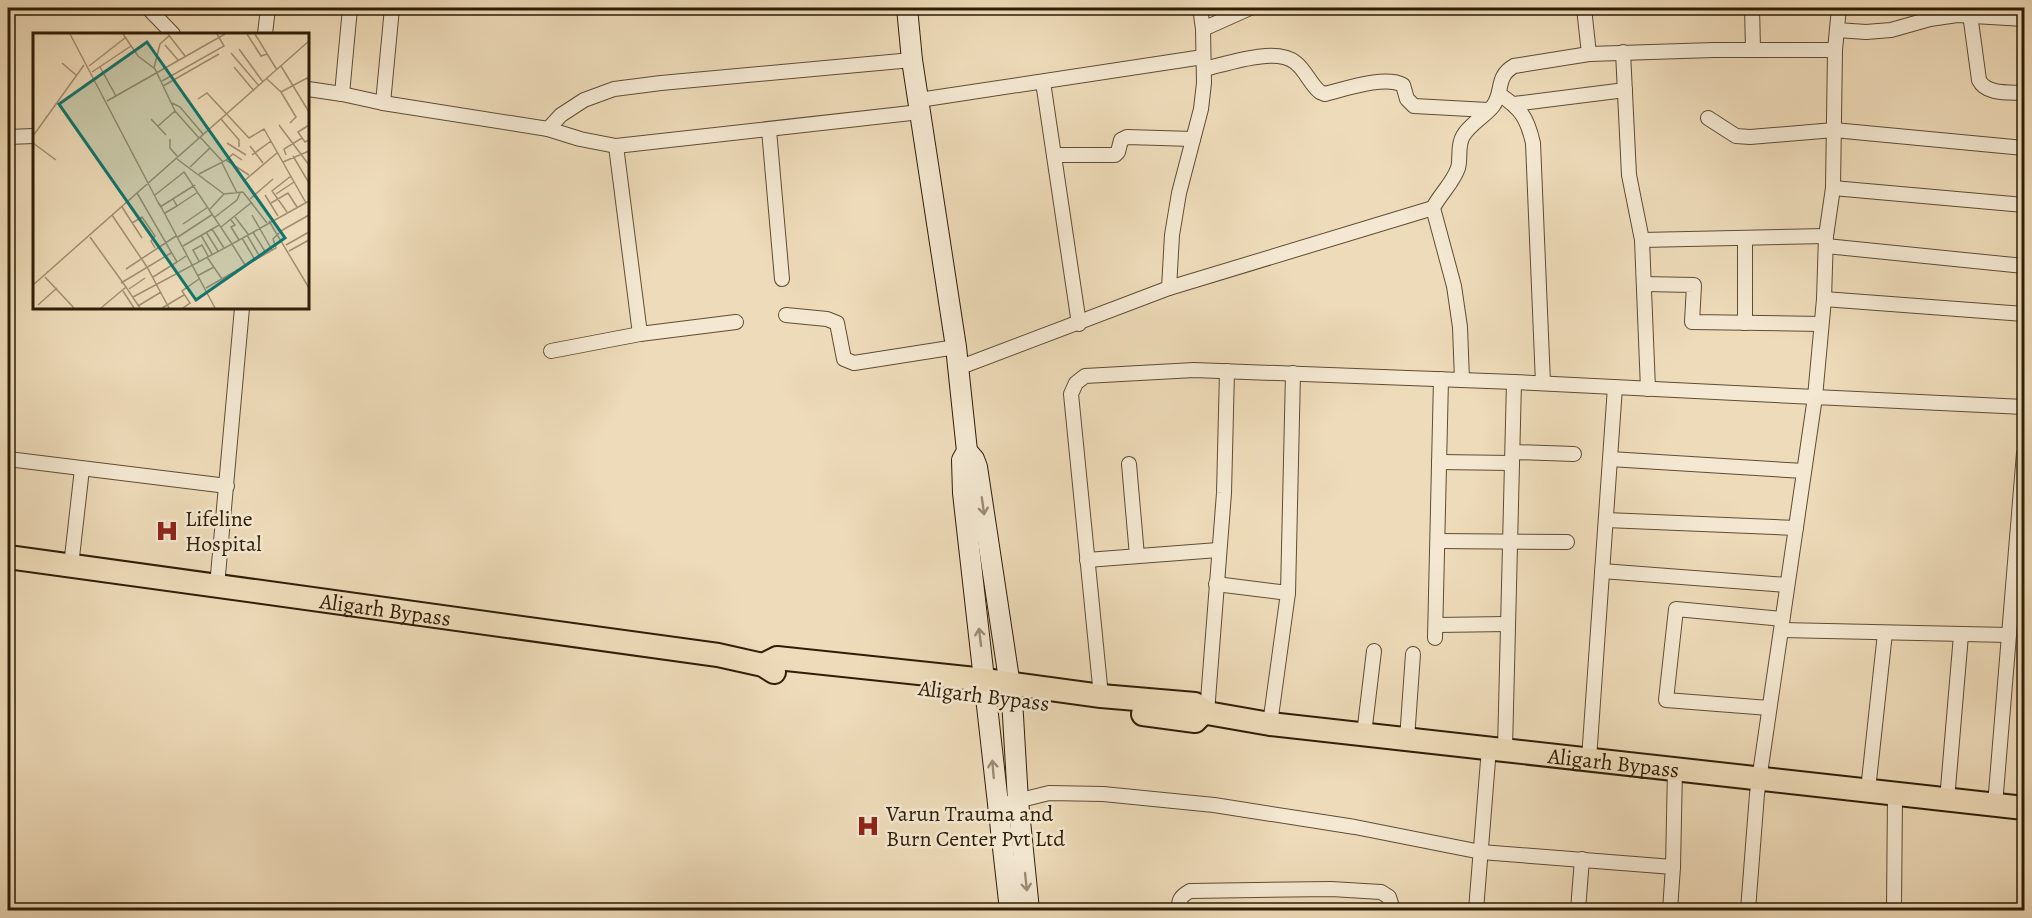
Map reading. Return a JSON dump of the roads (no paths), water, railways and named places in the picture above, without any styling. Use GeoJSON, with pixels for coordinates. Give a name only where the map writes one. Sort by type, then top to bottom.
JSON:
{"type":"FeatureCollection","features":[{"type":"Feature","properties":{"kind":"highway","name":"Aligarh Bypass"},"geometry":{"type":"LineString","coordinates":[[8,557],[718,656],[763,665],[777,658],[986,687],[1195,721],[1205,712]]}},
{"type":"Feature","properties":{"kind":"highway","name":"Aligarh Bypass"},"geometry":{"type":"LineString","coordinates":[[1010,691],[1195,704],[1205,712],[1270,724],[1407,739],[1494,753],[1589,759],[1675,774],[1757,792],[1868,790],[2025,808]]}},
{"type":"Feature","properties":{"kind":"main road"},"geometry":{"type":"LineString","coordinates":[[907,8],[912,60],[956,347],[967,451],[974,459],[978,476],[1010,691],[1029,910]]}},
{"type":"Feature","properties":{"kind":"main road"},"geometry":{"type":"LineString","coordinates":[[967,451],[962,460],[963,493],[986,687],[996,806],[1010,910]]}},
{"type":"Feature","properties":{"kind":"street"},"geometry":{"type":"LineString","coordinates":[[148,8],[172,33]]}},
{"type":"Feature","properties":{"kind":"street"},"geometry":{"type":"LineString","coordinates":[[266,33],[268,8]]}},
{"type":"Feature","properties":{"kind":"street"},"geometry":{"type":"LineString","coordinates":[[342,94],[350,8]]}},
{"type":"Feature","properties":{"kind":"street"},"geometry":{"type":"LineString","coordinates":[[383,103],[392,8]]}},
{"type":"Feature","properties":{"kind":"street"},"geometry":{"type":"LineString","coordinates":[[1169,288],[1172,235],[1179,193],[1201,109],[1203,28],[1200,8]]}},
{"type":"Feature","properties":{"kind":"street"},"geometry":{"type":"LineString","coordinates":[[1203,28],[1250,8]]}},
{"type":"Feature","properties":{"kind":"street"},"geometry":{"type":"LineString","coordinates":[[1584,8],[1589,54]]}},
{"type":"Feature","properties":{"kind":"street"},"geometry":{"type":"LineString","coordinates":[[1752,8],[1753,50]]}},
{"type":"Feature","properties":{"kind":"street"},"geometry":{"type":"LineString","coordinates":[[1748,910],[1757,792],[1815,397],[1824,298],[1826,241],[1833,188],[1835,50],[1839,8]]}},
{"type":"Feature","properties":{"kind":"street"},"geometry":{"type":"LineString","coordinates":[[1837,30],[1866,32],[1891,30],[1962,12],[2025,19]]}},
{"type":"Feature","properties":{"kind":"street"},"geometry":{"type":"LineString","coordinates":[[1962,12],[1982,86],[1988,90],[2025,93]]}},
{"type":"Feature","properties":{"kind":"street"},"geometry":{"type":"LineString","coordinates":[[958,368],[1169,288],[1433,208],[1458,167],[1461,139],[1467,130],[1494,105],[1506,71],[1514,66],[1589,54],[1623,52],[1835,50]]}},
{"type":"Feature","properties":{"kind":"street"},"geometry":{"type":"LineString","coordinates":[[1623,52],[1629,175],[1642,240],[1648,389]]}},
{"type":"Feature","properties":{"kind":"street"},"geometry":{"type":"LineString","coordinates":[[309,89],[548,129],[580,139],[616,146],[769,130],[920,106],[1043,82],[1270,55],[1282,56],[1294,61],[1320,92],[1325,94],[1377,82],[1398,82],[1403,85],[1407,99],[1413,106],[1488,110]]}},
{"type":"Feature","properties":{"kind":"street"},"geometry":{"type":"LineString","coordinates":[[548,129],[561,115],[584,100],[614,89],[912,60]]}},
{"type":"Feature","properties":{"kind":"street"},"geometry":{"type":"LineString","coordinates":[[1043,82],[1079,324]]}},
{"type":"Feature","properties":{"kind":"street"},"geometry":{"type":"LineString","coordinates":[[1514,104],[1625,90]]}},
{"type":"Feature","properties":{"kind":"street"},"geometry":{"type":"LineString","coordinates":[[1499,94],[1523,113],[1530,127],[1533,143],[1543,383]]}},
{"type":"Feature","properties":{"kind":"street"},"geometry":{"type":"LineString","coordinates":[[1708,118],[1736,136],[1750,137],[1834,130],[2025,148]]}},
{"type":"Feature","properties":{"kind":"street"},"geometry":{"type":"LineString","coordinates":[[769,130],[782,279]]}},
{"type":"Feature","properties":{"kind":"street"},"geometry":{"type":"LineString","coordinates":[[8,137],[33,136]]}},
{"type":"Feature","properties":{"kind":"street"},"geometry":{"type":"LineString","coordinates":[[1054,155],[1115,155],[1121,140],[1127,137],[1193,139]]}},
{"type":"Feature","properties":{"kind":"street"},"geometry":{"type":"LineString","coordinates":[[616,146],[640,334]]}},
{"type":"Feature","properties":{"kind":"street"},"geometry":{"type":"LineString","coordinates":[[1833,188],[2025,205]]}},
{"type":"Feature","properties":{"kind":"street"},"geometry":{"type":"LineString","coordinates":[[1433,208],[1454,286],[1460,327],[1461,380]]}},
{"type":"Feature","properties":{"kind":"street"},"geometry":{"type":"LineString","coordinates":[[1642,240],[1745,238],[1826,241],[2025,266]]}},
{"type":"Feature","properties":{"kind":"street"},"geometry":{"type":"LineString","coordinates":[[1745,238],[1745,323]]}},
{"type":"Feature","properties":{"kind":"street"},"geometry":{"type":"LineString","coordinates":[[1644,284],[1694,285],[1692,322],[1821,324]]}},
{"type":"Feature","properties":{"kind":"street"},"geometry":{"type":"LineString","coordinates":[[1824,298],[2025,314]]}},
{"type":"Feature","properties":{"kind":"street"},"geometry":{"type":"LineString","coordinates":[[217,586],[242,309]]}},
{"type":"Feature","properties":{"kind":"street"},"geometry":{"type":"LineString","coordinates":[[786,315],[837,322],[844,359],[854,363],[956,347]]}},
{"type":"Feature","properties":{"kind":"street"},"geometry":{"type":"LineString","coordinates":[[551,351],[640,334],[736,322]]}},
{"type":"Feature","properties":{"kind":"street"},"geometry":{"type":"LineString","coordinates":[[1101,696],[1071,394],[1076,383],[1085,376],[1194,370],[1293,373],[2025,407]]}},
{"type":"Feature","properties":{"kind":"street"},"geometry":{"type":"LineString","coordinates":[[1205,712],[1224,493],[1227,371]]}},
{"type":"Feature","properties":{"kind":"street"},"geometry":{"type":"LineString","coordinates":[[1270,724],[1288,593],[1293,373]]}},
{"type":"Feature","properties":{"kind":"street"},"geometry":{"type":"LineString","coordinates":[[1441,379],[1436,631],[1508,624]]}},
{"type":"Feature","properties":{"kind":"street"},"geometry":{"type":"LineString","coordinates":[[1476,910],[1487,779],[1494,753],[1508,624],[1515,382]]}},
{"type":"Feature","properties":{"kind":"street"},"geometry":{"type":"LineString","coordinates":[[1589,759],[1616,387]]}},
{"type":"Feature","properties":{"kind":"street"},"geometry":{"type":"LineString","coordinates":[[1995,805],[2025,453]]}},
{"type":"Feature","properties":{"kind":"street"},"geometry":{"type":"LineString","coordinates":[[1439,462],[1574,454]]}},
{"type":"Feature","properties":{"kind":"street"},"geometry":{"type":"LineString","coordinates":[[8,459],[226,486]]}},
{"type":"Feature","properties":{"kind":"street"},"geometry":{"type":"LineString","coordinates":[[1610,459],[1804,471]]}},
{"type":"Feature","properties":{"kind":"street"},"geometry":{"type":"LineString","coordinates":[[1129,464],[1137,556]]}},
{"type":"Feature","properties":{"kind":"street"},"geometry":{"type":"LineString","coordinates":[[72,566],[82,469]]}},
{"type":"Feature","properties":{"kind":"street"},"geometry":{"type":"LineString","coordinates":[[1606,520],[1796,528]]}},
{"type":"Feature","properties":{"kind":"street"},"geometry":{"type":"LineString","coordinates":[[1438,541],[1567,542]]}},
{"type":"Feature","properties":{"kind":"street"},"geometry":{"type":"LineString","coordinates":[[1087,560],[1218,550]]}},
{"type":"Feature","properties":{"kind":"street"},"geometry":{"type":"LineString","coordinates":[[1602,571],[1787,585]]}},
{"type":"Feature","properties":{"kind":"street"},"geometry":{"type":"LineString","coordinates":[[1216,584],[1288,593]]}},
{"type":"Feature","properties":{"kind":"street"},"geometry":{"type":"LineString","coordinates":[[1769,708],[1666,700],[1676,609],[1782,624],[1886,633],[2008,636]]}},
{"type":"Feature","properties":{"kind":"street"},"geometry":{"type":"LineString","coordinates":[[1868,790],[1886,633]]}},
{"type":"Feature","properties":{"kind":"street"},"geometry":{"type":"LineString","coordinates":[[1947,800],[1961,635]]}},
{"type":"Feature","properties":{"kind":"street"},"geometry":{"type":"LineString","coordinates":[[1364,734],[1374,651]]}},
{"type":"Feature","properties":{"kind":"street"},"geometry":{"type":"LineString","coordinates":[[1407,739],[1413,654]]}},
{"type":"Feature","properties":{"kind":"street"},"geometry":{"type":"LineString","coordinates":[[1670,910],[1675,774]]}},
{"type":"Feature","properties":{"kind":"street"},"geometry":{"type":"LineString","coordinates":[[996,806],[1048,793],[1103,794],[1214,805],[1355,827],[1481,852],[1672,867]]}},
{"type":"Feature","properties":{"kind":"street"},"geometry":{"type":"LineString","coordinates":[[1893,910],[1895,793]]}},
{"type":"Feature","properties":{"kind":"street"},"geometry":{"type":"LineString","coordinates":[[1578,910],[1582,859]]}},
{"type":"Feature","properties":{"kind":"street"},"geometry":{"type":"LineString","coordinates":[[1179,910],[1178,904],[1182,895],[1190,891],[1331,889],[1381,892],[1389,897],[1393,910]]}},
{"type":"Feature","properties":{"kind":"place","name":"Lifeline Hospital"},"geometry":{"type":"Point","coordinates":[167,531]}},
{"type":"Feature","properties":{"kind":"place","name":"Varun Trauma and Burn Center Pvt Ltd"},"geometry":{"type":"Point","coordinates":[868,826]}}]}
